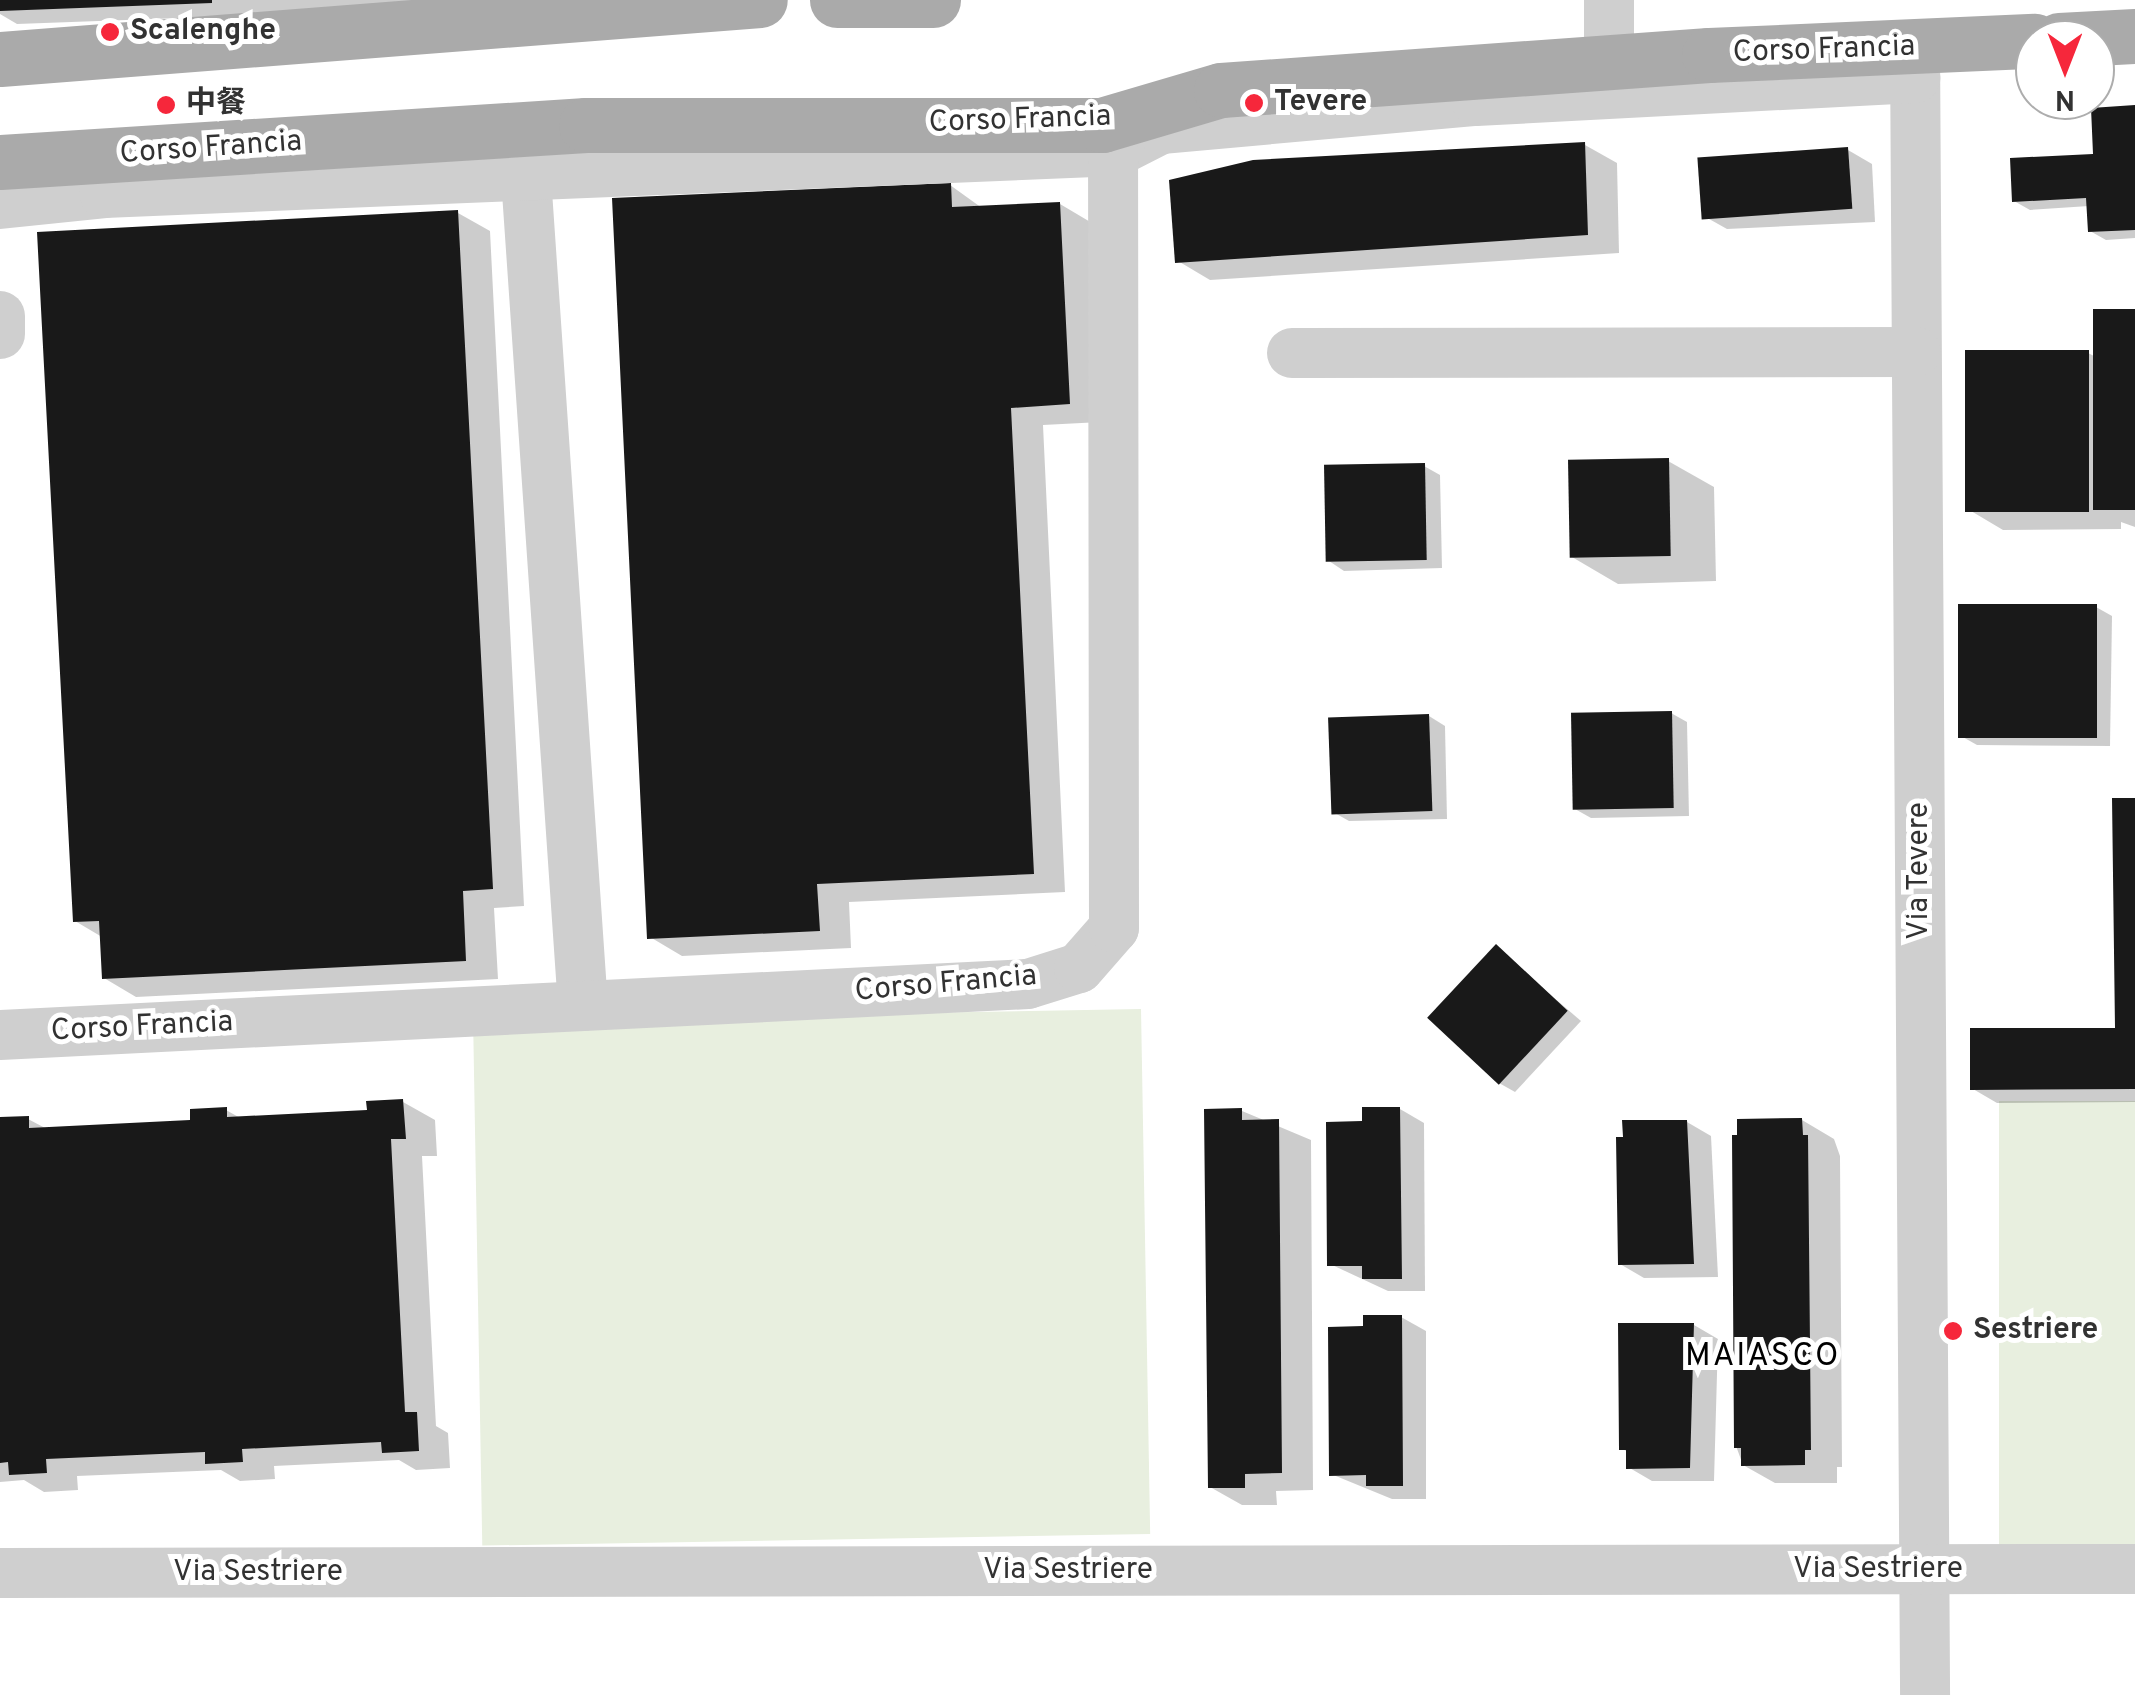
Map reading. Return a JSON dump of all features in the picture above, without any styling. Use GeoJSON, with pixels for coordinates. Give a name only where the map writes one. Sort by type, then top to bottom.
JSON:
{"type":"FeatureCollection","features":[{"type":"Feature","properties":{"kind":"main road"},"geometry":{"type":"LineString","coordinates":[[0,59],[683,2],[760,0]]}},
{"type":"Feature","properties":{"kind":"main road"},"geometry":{"type":"LineString","coordinates":[[837,0],[933,0]]}},
{"type":"Feature","properties":{"kind":"main road","name":"Corso Francia"},"geometry":{"type":"LineString","coordinates":[[0,162],[586,125],[1102,124],[1221,90],[1609,61],[1915,62],[2015,44]]}},
{"type":"Feature","properties":{"kind":"street"},"geometry":{"type":"LineString","coordinates":[[1609,61],[1610,0]]}},
{"type":"Feature","properties":{"kind":"street","name":"Corso Francia"},"geometry":{"type":"LineString","coordinates":[[0,204],[104,194],[1112,152],[1162,129],[1915,62]]}},
{"type":"Feature","properties":{"kind":"street","name":"Via Tevere"},"geometry":{"type":"LineString","coordinates":[[1915,62],[1925,1695]]}},
{"type":"Feature","properties":{"kind":"street","name":"Corso Francia"},"geometry":{"type":"LineString","coordinates":[[0,1035],[1028,984],[1079,968],[1114,928],[1112,152]]}},
{"type":"Feature","properties":{"kind":"street"},"geometry":{"type":"LineString","coordinates":[[526,176],[583,1006]]}},
{"type":"Feature","properties":{"kind":"street"},"geometry":{"type":"LineString","coordinates":[[0,316],[0,334]]}},
{"type":"Feature","properties":{"kind":"street"},"geometry":{"type":"LineString","coordinates":[[1292,352],[1916,352]]}},
{"type":"Feature","properties":{"kind":"street","name":"Via Sestriere"},"geometry":{"type":"LineString","coordinates":[[0,1573],[2135,1568]]}},
{"type":"Feature","properties":{"kind":"green space"},"geometry":{"type":"Polygon","coordinates":[[[1141,1009],[1150,1534],[482,1546],[473,1021],[1141,1009]]]}},
{"type":"Feature","properties":{"kind":"green space"},"geometry":{"type":"Polygon","coordinates":[[[1999,1101],[2135,1101],[2135,1552],[1999,1552],[1999,1101]]]}},
{"type":"Feature","properties":{"kind":"building"},"geometry":{"type":"Polygon","coordinates":[[[0,0],[212,0],[212,3],[0,11],[0,0]]]}},
{"type":"Feature","properties":{"kind":"building"},"geometry":{"type":"Polygon","coordinates":[[[2135,105],[2135,230],[2088,232],[2086,198],[2012,202],[2010,158],[2093,154],[2092,120],[2115,120],[2115,106],[2135,105]]]}},
{"type":"Feature","properties":{"kind":"building"},"geometry":{"type":"Polygon","coordinates":[[[1585,142],[1588,235],[1175,263],[1169,180],[1253,160],[1585,142]]]}},
{"type":"Feature","properties":{"kind":"building"},"geometry":{"type":"Polygon","coordinates":[[[1848,147],[1852,209],[1702,219],[1697,158],[1848,147]]]}},
{"type":"Feature","properties":{"kind":"building"},"geometry":{"type":"Polygon","coordinates":[[[951,183],[952,207],[1060,202],[1070,404],[1011,408],[1034,874],[817,884],[820,931],[647,939],[612,198],[951,183]]]}},
{"type":"Feature","properties":{"kind":"building"},"geometry":{"type":"Polygon","coordinates":[[[458,210],[493,889],[463,891],[466,961],[102,979],[99,921],[73,922],[37,232],[458,210]]]}},
{"type":"Feature","properties":{"kind":"building"},"geometry":{"type":"Polygon","coordinates":[[[2093,309],[2135,309],[2135,510],[2093,510],[2093,309]]]}},
{"type":"Feature","properties":{"kind":"building"},"geometry":{"type":"Polygon","coordinates":[[[1965,350],[2089,350],[2089,512],[1965,512],[1965,350]]]}},
{"type":"Feature","properties":{"kind":"building"},"geometry":{"type":"Polygon","coordinates":[[[1669,458],[1671,556],[1570,558],[1568,460],[1669,458]]]}},
{"type":"Feature","properties":{"kind":"building"},"geometry":{"type":"Polygon","coordinates":[[[1425,463],[1427,560],[1326,562],[1324,465],[1425,463]]]}},
{"type":"Feature","properties":{"kind":"building"},"geometry":{"type":"Polygon","coordinates":[[[1958,604],[2097,604],[2097,738],[1958,738],[1958,604]]]}},
{"type":"Feature","properties":{"kind":"building"},"geometry":{"type":"Polygon","coordinates":[[[1672,711],[1674,808],[1573,810],[1571,713],[1672,711]]]}},
{"type":"Feature","properties":{"kind":"building"},"geometry":{"type":"Polygon","coordinates":[[[1429,714],[1432,811],[1331,814],[1328,718],[1429,714]]]}},
{"type":"Feature","properties":{"kind":"building"},"geometry":{"type":"Polygon","coordinates":[[[2112,798],[2135,798],[2135,1089],[1970,1090],[1970,1028],[2115,1028],[2112,798]]]}},
{"type":"Feature","properties":{"kind":"building"},"geometry":{"type":"Polygon","coordinates":[[[1496,944],[1568,1011],[1499,1085],[1427,1018],[1496,944]]]}},
{"type":"Feature","properties":{"kind":"building"},"geometry":{"type":"Polygon","coordinates":[[[403,1099],[406,1139],[391,1139],[405,1412],[417,1412],[419,1451],[382,1453],[381,1442],[242,1449],[243,1462],[205,1464],[205,1452],[46,1459],[47,1473],[9,1475],[8,1462],[0,1463],[0,1117],[29,1116],[29,1128],[190,1120],[190,1109],[227,1107],[227,1117],[367,1110],[366,1101],[403,1099]]]}},
{"type":"Feature","properties":{"kind":"building"},"geometry":{"type":"Polygon","coordinates":[[[1362,1107],[1400,1107],[1402,1279],[1362,1279],[1362,1266],[1327,1266],[1326,1122],[1362,1121],[1362,1107]]]}},
{"type":"Feature","properties":{"kind":"building"},"geometry":{"type":"Polygon","coordinates":[[[1242,1108],[1242,1120],[1279,1119],[1282,1473],[1245,1474],[1245,1488],[1208,1488],[1204,1109],[1242,1108]]]}},
{"type":"Feature","properties":{"kind":"building"},"geometry":{"type":"Polygon","coordinates":[[[1802,1118],[1803,1135],[1808,1135],[1811,1450],[1805,1450],[1805,1465],[1741,1466],[1741,1448],[1734,1448],[1732,1135],[1737,1135],[1737,1119],[1802,1118]]]}},
{"type":"Feature","properties":{"kind":"building"},"geometry":{"type":"Polygon","coordinates":[[[1622,1120],[1687,1120],[1694,1264],[1618,1265],[1616,1137],[1623,1137],[1622,1120]]]}},
{"type":"Feature","properties":{"kind":"building"},"geometry":{"type":"Polygon","coordinates":[[[1363,1315],[1402,1315],[1403,1486],[1366,1486],[1366,1475],[1329,1476],[1328,1327],[1363,1326],[1363,1315]]]}},
{"type":"Feature","properties":{"kind":"building"},"geometry":{"type":"Polygon","coordinates":[[[1618,1323],[1694,1323],[1690,1468],[1626,1469],[1626,1450],[1619,1450],[1618,1323]]]}},
{"type":"Feature","properties":{"kind":"place","name":"Scalenghe"},"geometry":{"type":"Point","coordinates":[110,32]}},
{"type":"Feature","properties":{"kind":"place","name":"Tevere"},"geometry":{"type":"Point","coordinates":[1254,103]}},
{"type":"Feature","properties":{"kind":"place","name":"中餐"},"geometry":{"type":"Point","coordinates":[166,105]}},
{"type":"Feature","properties":{"kind":"place","name":"Sestriere"},"geometry":{"type":"Point","coordinates":[1953,1331]}},
{"type":"Feature","properties":{"kind":"district","name":"MAIASCO"},"geometry":{"type":"Point","coordinates":[1763,1357]}}]}
